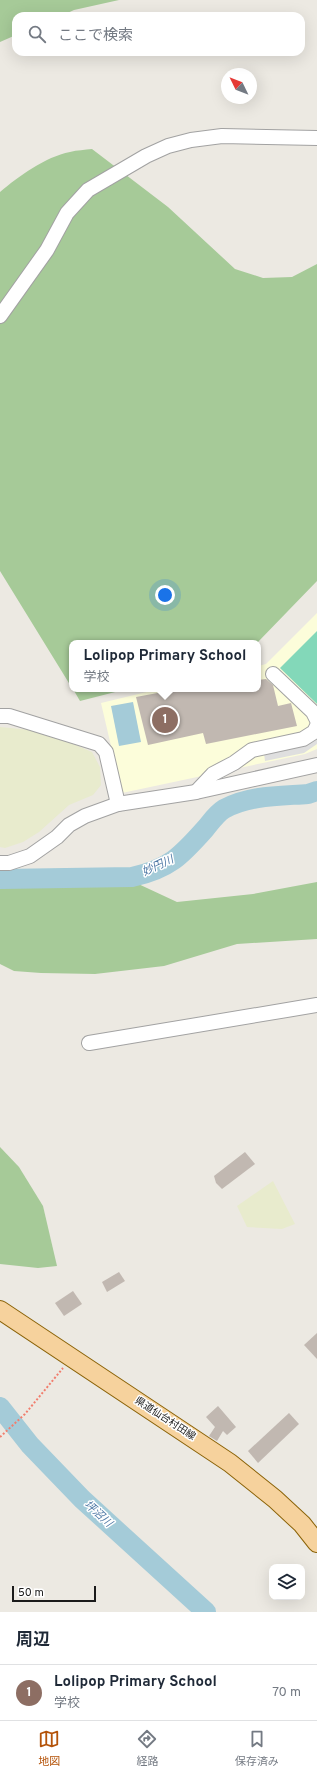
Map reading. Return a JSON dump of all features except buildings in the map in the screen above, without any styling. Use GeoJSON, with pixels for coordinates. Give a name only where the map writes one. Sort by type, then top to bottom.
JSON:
{"type":"FeatureCollection","features":[{"type":"Feature","properties":{"kind":"main road","name":"県道仙台村田線"},"geometry":{"type":"LineString","coordinates":[[0,1310],[235,1466],[275,1499],[302,1524],[317,1543]]}},
{"type":"Feature","properties":{"kind":"street"},"geometry":{"type":"LineString","coordinates":[[0,316],[47,250],[67,213],[88,190],[146,156],[168,146],[191,140],[222,136],[317,138]]}},
{"type":"Feature","properties":{"kind":"street"},"geometry":{"type":"LineString","coordinates":[[273,674],[313,712],[317,720]]}},
{"type":"Feature","properties":{"kind":"street"},"geometry":{"type":"LineString","coordinates":[[0,716],[9,716],[99,744],[106,752],[118,804]]}},
{"type":"Feature","properties":{"kind":"street"},"geometry":{"type":"LineString","coordinates":[[196,792],[213,774],[252,750],[303,739],[314,732],[317,726]]}},
{"type":"Feature","properties":{"kind":"street"},"geometry":{"type":"LineString","coordinates":[[0,862],[9,863],[30,856],[53,841],[69,825],[85,816],[118,804],[196,792],[317,766]]}},
{"type":"Feature","properties":{"kind":"street"},"geometry":{"type":"LineString","coordinates":[[89,1043],[317,1005]]}},
{"type":"Feature","properties":{"kind":"path"},"geometry":{"type":"LineString","coordinates":[[0,1438],[25,1414],[71,1357]]}},
{"type":"Feature","properties":{"kind":"shaded area"},"geometry":{"type":"Polygon","coordinates":[[[317,613],[317,749],[305,754],[122,793],[101,703],[147,692],[261,692],[261,665],[266,664],[317,613]]]}},
{"type":"Feature","properties":{"kind":"shaded area"},"geometry":{"type":"Polygon","coordinates":[[[0,727],[31,730],[59,738],[92,752],[100,767],[101,785],[93,795],[69,805],[39,832],[23,842],[5,848],[0,847],[0,727]]]}},
{"type":"Feature","properties":{"kind":"shaded area"},"geometry":{"type":"Polygon","coordinates":[[[317,735],[317,744],[304,753],[265,761],[264,753],[317,735]]]}},
{"type":"Feature","properties":{"kind":"shaded area"},"geometry":{"type":"Polygon","coordinates":[[[273,1181],[295,1224],[282,1229],[247,1227],[237,1206],[273,1181]]]}},
{"type":"Feature","properties":{"kind":"green space"},"geometry":{"type":"Polygon","coordinates":[[[0,0],[119,0],[70,12],[12,12],[12,37],[0,42],[0,0]]]}},
{"type":"Feature","properties":{"kind":"green space"},"geometry":{"type":"Polygon","coordinates":[[[92,149],[168,207],[235,269],[263,278],[292,277],[317,264],[317,581],[260,640],[69,640],[69,683],[0,571],[0,192],[15,180],[42,163],[61,154],[92,149]]]}},
{"type":"Feature","properties":{"kind":"green space"},"geometry":{"type":"Polygon","coordinates":[[[317,631],[317,704],[280,668],[317,631]]]}},
{"type":"Feature","properties":{"kind":"green space"},"geometry":{"type":"Polygon","coordinates":[[[75,692],[115,692],[80,701],[75,692]]]}},
{"type":"Feature","properties":{"kind":"green space"},"geometry":{"type":"Polygon","coordinates":[[[104,868],[177,902],[253,894],[317,882],[317,939],[237,944],[164,966],[95,974],[14,971],[0,964],[0,870],[104,868]]]}},
{"type":"Feature","properties":{"kind":"green space"},"geometry":{"type":"Polygon","coordinates":[[[0,1147],[19,1167],[43,1206],[57,1266],[38,1268],[0,1264],[0,1147]]]}},
{"type":"Feature","properties":{"kind":"water"},"geometry":{"type":"Polygon","coordinates":[[[133,702],[141,742],[119,746],[111,706],[133,702]]]}},
{"type":"Feature","properties":{"kind":"waterway","name":"妙円川"},"geometry":{"type":"LineString","coordinates":[[0,879],[132,877],[145,874],[156,870],[181,854],[221,811],[234,804],[254,799],[308,794],[317,791]]}},
{"type":"Feature","properties":{"kind":"waterway","name":"坪沼川"},"geometry":{"type":"LineString","coordinates":[[0,1407],[30,1445],[82,1499],[206,1612]]}},
{"type":"Feature","properties":{"kind":"place","name":"Lolipop Primary School"},"geometry":{"type":"Point","coordinates":[165,720]}}]}
